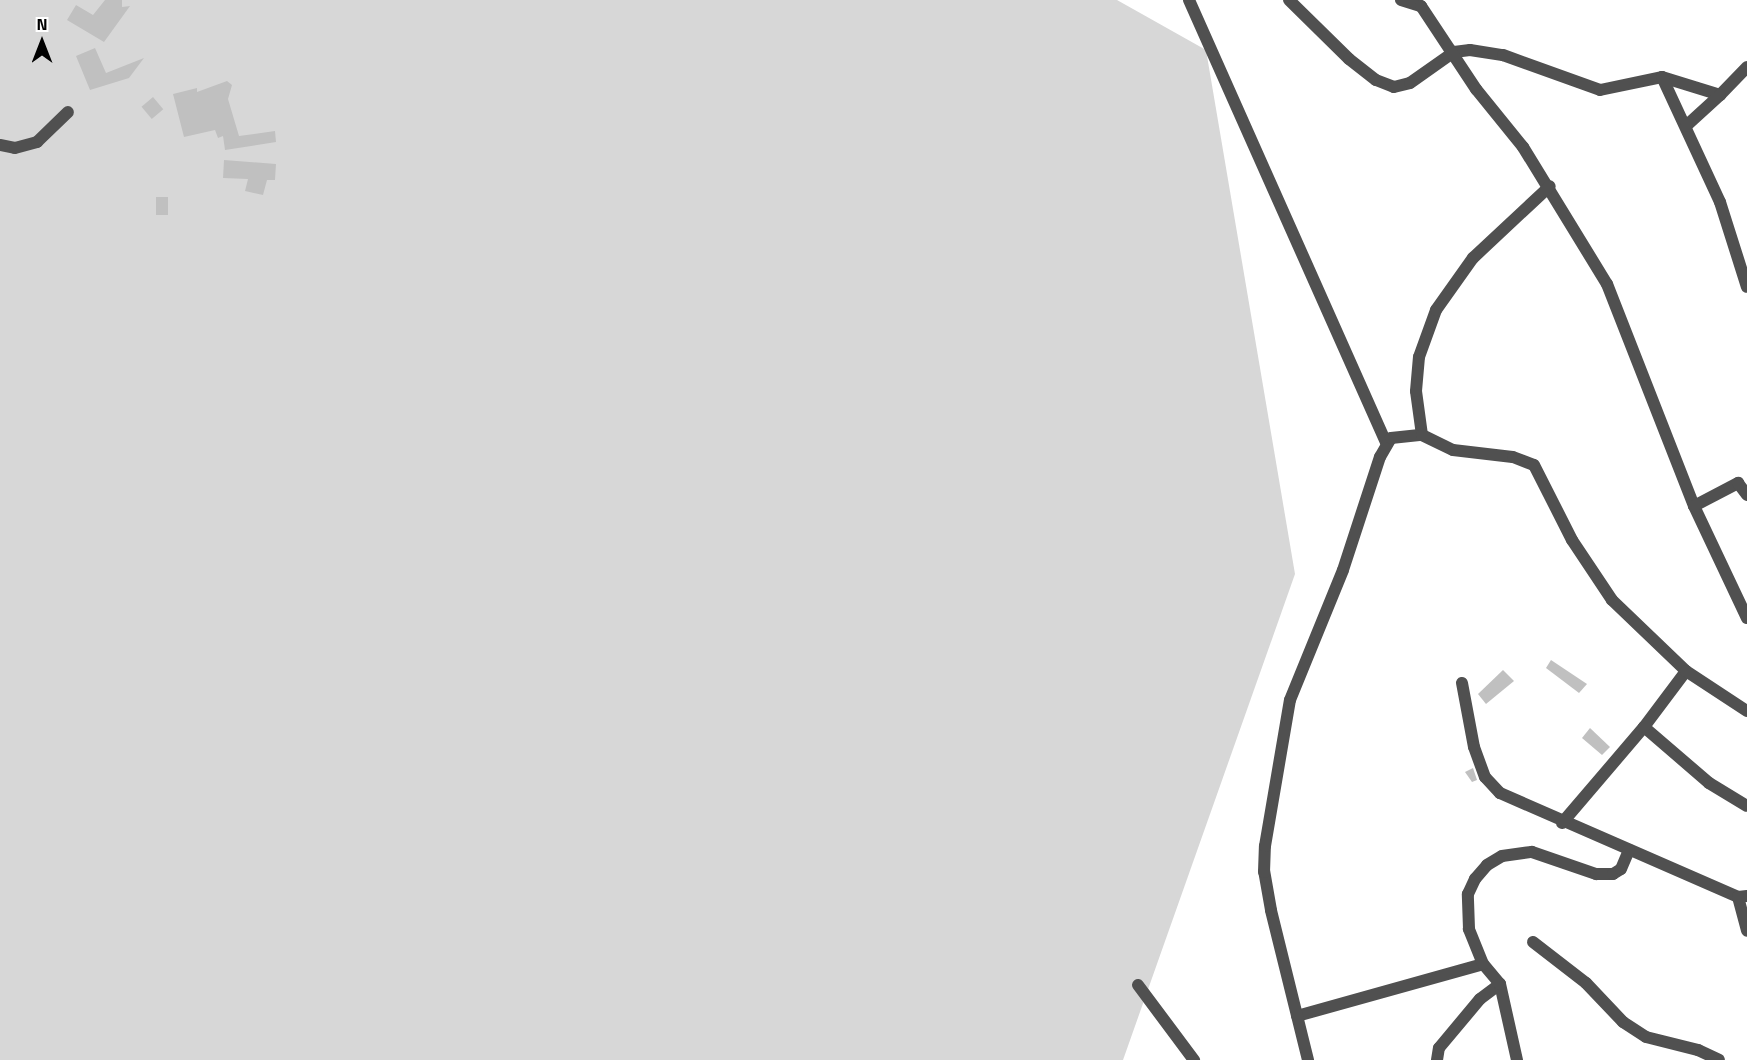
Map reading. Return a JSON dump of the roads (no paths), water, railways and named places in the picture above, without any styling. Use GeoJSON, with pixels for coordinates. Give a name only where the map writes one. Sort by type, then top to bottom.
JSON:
{"type":"FeatureCollection","features":[{"type":"Feature","properties":{"kind":"street"},"geometry":{"type":"LineString","coordinates":[[1189,0],[1386,443],[1343,570],[1290,700],[1267,836],[1264,872],[1308,1060]]}},
{"type":"Feature","properties":{"kind":"street"},"geometry":{"type":"LineString","coordinates":[[1289,0],[1349,59],[1376,80],[1394,87],[1410,83],[1454,52],[1470,50],[1503,55],[1600,90],[1662,77],[1720,95]]}},
{"type":"Feature","properties":{"kind":"street"},"geometry":{"type":"LineString","coordinates":[[1401,0],[1424,3],[1476,89],[1550,186],[1607,284],[1694,506],[1747,618]]}},
{"type":"Feature","properties":{"kind":"street"},"geometry":{"type":"LineString","coordinates":[[1686,126],[1747,67]]}},
{"type":"Feature","properties":{"kind":"street"},"geometry":{"type":"LineString","coordinates":[[1662,77],[1720,202],[1747,287]]}},
{"type":"Feature","properties":{"kind":"street"},"geometry":{"type":"LineString","coordinates":[[0,145],[15,148],[37,142],[68,112]]}},
{"type":"Feature","properties":{"kind":"street"},"geometry":{"type":"LineString","coordinates":[[1410,435],[1419,357],[1436,310],[1473,258],[1550,186]]}},
{"type":"Feature","properties":{"kind":"street"},"geometry":{"type":"LineString","coordinates":[[1386,443],[1410,435],[1453,450],[1513,457],[1534,465],[1572,540],[1599,583],[1639,628],[1686,671],[1747,711]]}},
{"type":"Feature","properties":{"kind":"street"},"geometry":{"type":"LineString","coordinates":[[1694,506],[1742,479],[1747,495]]}},
{"type":"Feature","properties":{"kind":"street"},"geometry":{"type":"LineString","coordinates":[[1562,823],[1644,728],[1686,671]]}},
{"type":"Feature","properties":{"kind":"street"},"geometry":{"type":"LineString","coordinates":[[1462,683],[1474,747],[1485,777],[1500,793],[1562,823],[1743,896],[1747,931]]}},
{"type":"Feature","properties":{"kind":"street"},"geometry":{"type":"LineString","coordinates":[[1644,728],[1709,783],[1747,806]]}},
{"type":"Feature","properties":{"kind":"street"},"geometry":{"type":"LineString","coordinates":[[1517,1060],[1500,984],[1483,964],[1469,929],[1468,904],[1475,879],[1487,865],[1502,856],[1532,852],[1596,874],[1613,874],[1621,868],[1629,850]]}},
{"type":"Feature","properties":{"kind":"street"},"geometry":{"type":"LineString","coordinates":[[1533,942],[1555,955],[1623,1022],[1646,1037],[1698,1050],[1719,1060]]}},
{"type":"Feature","properties":{"kind":"street"},"geometry":{"type":"LineString","coordinates":[[1297,1016],[1483,964]]}},
{"type":"Feature","properties":{"kind":"street"},"geometry":{"type":"LineString","coordinates":[[1437,1060],[1445,1041],[1480,999],[1500,984]]}},
{"type":"Feature","properties":{"kind":"street"},"geometry":{"type":"LineString","coordinates":[[1138,985],[1194,1060]]}}]}
